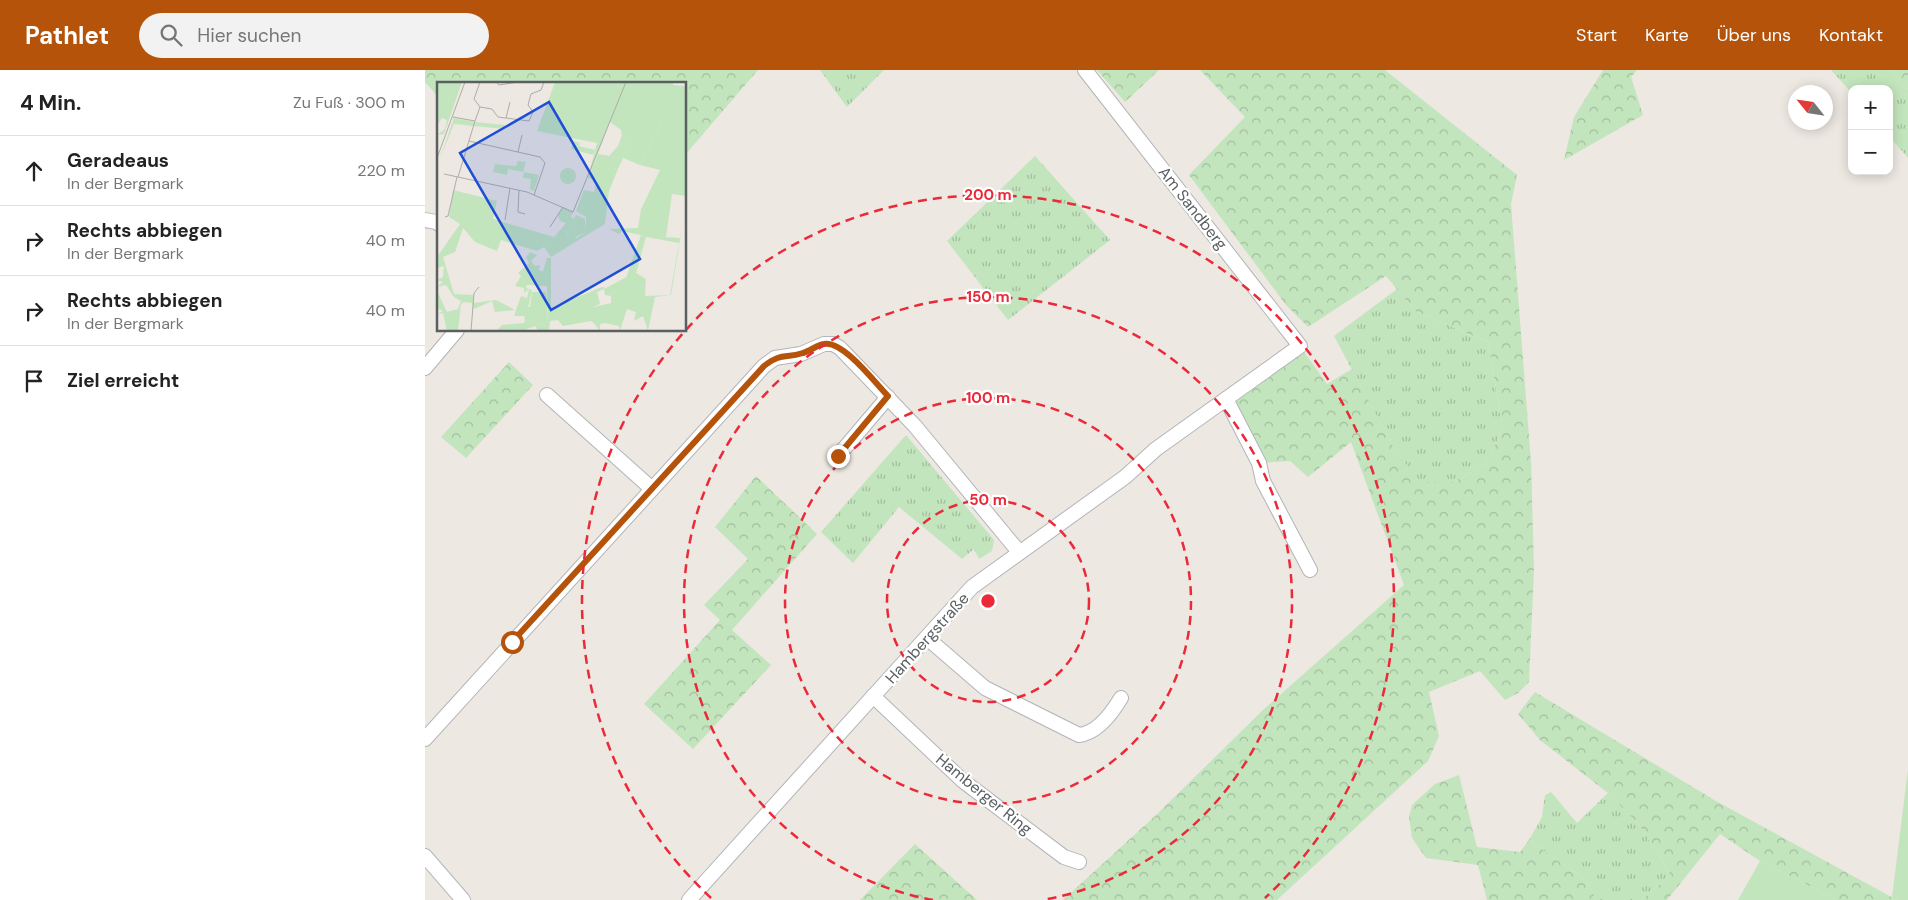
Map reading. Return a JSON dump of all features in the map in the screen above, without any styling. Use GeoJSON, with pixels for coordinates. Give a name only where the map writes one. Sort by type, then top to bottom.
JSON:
{"type":"FeatureCollection","features":[{"type":"Feature","properties":{"kind":"street","name":"Am Sandberg"},"geometry":{"type":"LineString","coordinates":[[1085,70],[1300,346]]}},
{"type":"Feature","properties":{"kind":"street"},"geometry":{"type":"LineString","coordinates":[[425,368],[456,331]]}},
{"type":"Feature","properties":{"kind":"street"},"geometry":{"type":"LineString","coordinates":[[425,739],[651,488],[764,366],[775,358],[801,354],[824,344],[833,344],[851,357],[888,396],[1019,552]]}},
{"type":"Feature","properties":{"kind":"street","name":"Hambergstraße"},"geometry":{"type":"LineString","coordinates":[[689,900],[973,587],[1019,552],[1121,481],[1156,449],[1300,346]]}},
{"type":"Feature","properties":{"kind":"street"},"geometry":{"type":"LineString","coordinates":[[547,395],[651,488]]}},
{"type":"Feature","properties":{"kind":"street"},"geometry":{"type":"LineString","coordinates":[[838,456],[888,396]]}},
{"type":"Feature","properties":{"kind":"street"},"geometry":{"type":"LineString","coordinates":[[1226,399],[1259,463],[1263,481],[1310,570]]}},
{"type":"Feature","properties":{"kind":"street"},"geometry":{"type":"LineString","coordinates":[[927,638],[985,688],[1079,735],[1088,734],[1112,714],[1121,698]]}},
{"type":"Feature","properties":{"kind":"street","name":"Hamberger Ring"},"geometry":{"type":"LineString","coordinates":[[873,696],[963,781],[1064,857],[1079,862]]}},
{"type":"Feature","properties":{"kind":"street"},"geometry":{"type":"LineString","coordinates":[[425,856],[463,900]]}},
{"type":"Feature","properties":{"kind":"green space"},"geometry":{"type":"Polygon","coordinates":[[[425,70],[758,70],[686,154],[686,82],[437,82],[437,96],[425,82],[425,70]]]}},
{"type":"Feature","properties":{"kind":"green space"},"geometry":{"type":"Polygon","coordinates":[[[820,70],[884,70],[847,107],[820,70]]]}},
{"type":"Feature","properties":{"kind":"green space"},"geometry":{"type":"Polygon","coordinates":[[[1097,70],[1159,70],[1125,102],[1097,70]]]}},
{"type":"Feature","properties":{"kind":"green space"},"geometry":{"type":"Polygon","coordinates":[[[1200,70],[1385,70],[1517,175],[1511,204],[1531,463],[1534,570],[1529,682],[1518,693],[1505,700],[1480,671],[1429,692],[1439,736],[1428,761],[1277,900],[1063,900],[1155,816],[1264,709],[1404,585],[1351,442],[1308,477],[1290,461],[1259,463],[1226,399],[1300,346],[1327,384],[1352,369],[1396,452],[1421,482],[1453,482],[1485,465],[1503,429],[1488,342],[1415,311],[1386,276],[1308,327],[1286,305],[1189,175],[1245,117],[1200,70]]]}},
{"type":"Feature","properties":{"kind":"green space"},"geometry":{"type":"Polygon","coordinates":[[[1603,70],[1637,70],[1631,77],[1643,115],[1564,160],[1574,117],[1603,70]]]}},
{"type":"Feature","properties":{"kind":"green space"},"geometry":{"type":"Polygon","coordinates":[[[1831,70],[1890,70],[1908,89],[1908,158],[1893,141],[1893,85],[1848,85],[1848,89],[1831,70]]]}},
{"type":"Feature","properties":{"kind":"green space"},"geometry":{"type":"Polygon","coordinates":[[[1890,70],[1908,70],[1908,89],[1890,70]]]}},
{"type":"Feature","properties":{"kind":"green space"},"geometry":{"type":"Polygon","coordinates":[[[1035,156],[1110,240],[1008,320],[947,241],[1035,156]]]}},
{"type":"Feature","properties":{"kind":"green space"},"geometry":{"type":"Polygon","coordinates":[[[1397,289],[1415,311],[1488,342],[1503,429],[1485,465],[1453,482],[1420,482],[1396,452],[1334,336],[1397,289]]]}},
{"type":"Feature","properties":{"kind":"green space"},"geometry":{"type":"Polygon","coordinates":[[[509,362],[533,385],[466,458],[441,437],[509,362]]]}},
{"type":"Feature","properties":{"kind":"green space"},"geometry":{"type":"Polygon","coordinates":[[[906,435],[994,540],[992,551],[979,559],[974,549],[962,559],[899,507],[853,563],[821,532],[906,435]]]}},
{"type":"Feature","properties":{"kind":"green space"},"geometry":{"type":"Polygon","coordinates":[[[756,476],[817,534],[732,630],[771,665],[693,749],[644,704],[720,620],[704,605],[748,559],[715,527],[756,476]]]}},
{"type":"Feature","properties":{"kind":"green space"},"geometry":{"type":"Polygon","coordinates":[[[1535,692],[1716,801],[1897,900],[1837,900],[1760,861],[1720,834],[1667,900],[1641,900],[1671,875],[1640,826],[1608,793],[1540,740],[1518,714],[1535,692]]]}},
{"type":"Feature","properties":{"kind":"green space"},"geometry":{"type":"Polygon","coordinates":[[[1908,769],[1908,900],[1897,900],[1892,897],[1908,769]]]}},
{"type":"Feature","properties":{"kind":"green space"},"geometry":{"type":"Polygon","coordinates":[[[1459,775],[1477,847],[1520,852],[1529,840],[1587,881],[1596,900],[1487,900],[1478,865],[1426,858],[1412,838],[1409,817],[1412,805],[1435,784],[1459,775]]]}},
{"type":"Feature","properties":{"kind":"green space"},"geometry":{"type":"Polygon","coordinates":[[[1551,792],[1577,823],[1608,793],[1640,826],[1671,875],[1641,900],[1596,900],[1587,881],[1529,840],[1542,817],[1545,795],[1551,792]]]}},
{"type":"Feature","properties":{"kind":"green space"},"geometry":{"type":"Polygon","coordinates":[[[915,844],[977,900],[860,900],[915,844]]]}},
{"type":"Feature","properties":{"kind":"green space"},"geometry":{"type":"Polygon","coordinates":[[[1760,861],[1837,900],[1738,900],[1760,861]]]}},
{"type":"Feature","properties":{"kind":"route"},"geometry":{"type":"LineString","coordinates":[[512,642],[651,488],[764,366],[775,358],[801,354],[824,344],[833,344],[851,357],[888,396],[838,456]]}}]}
